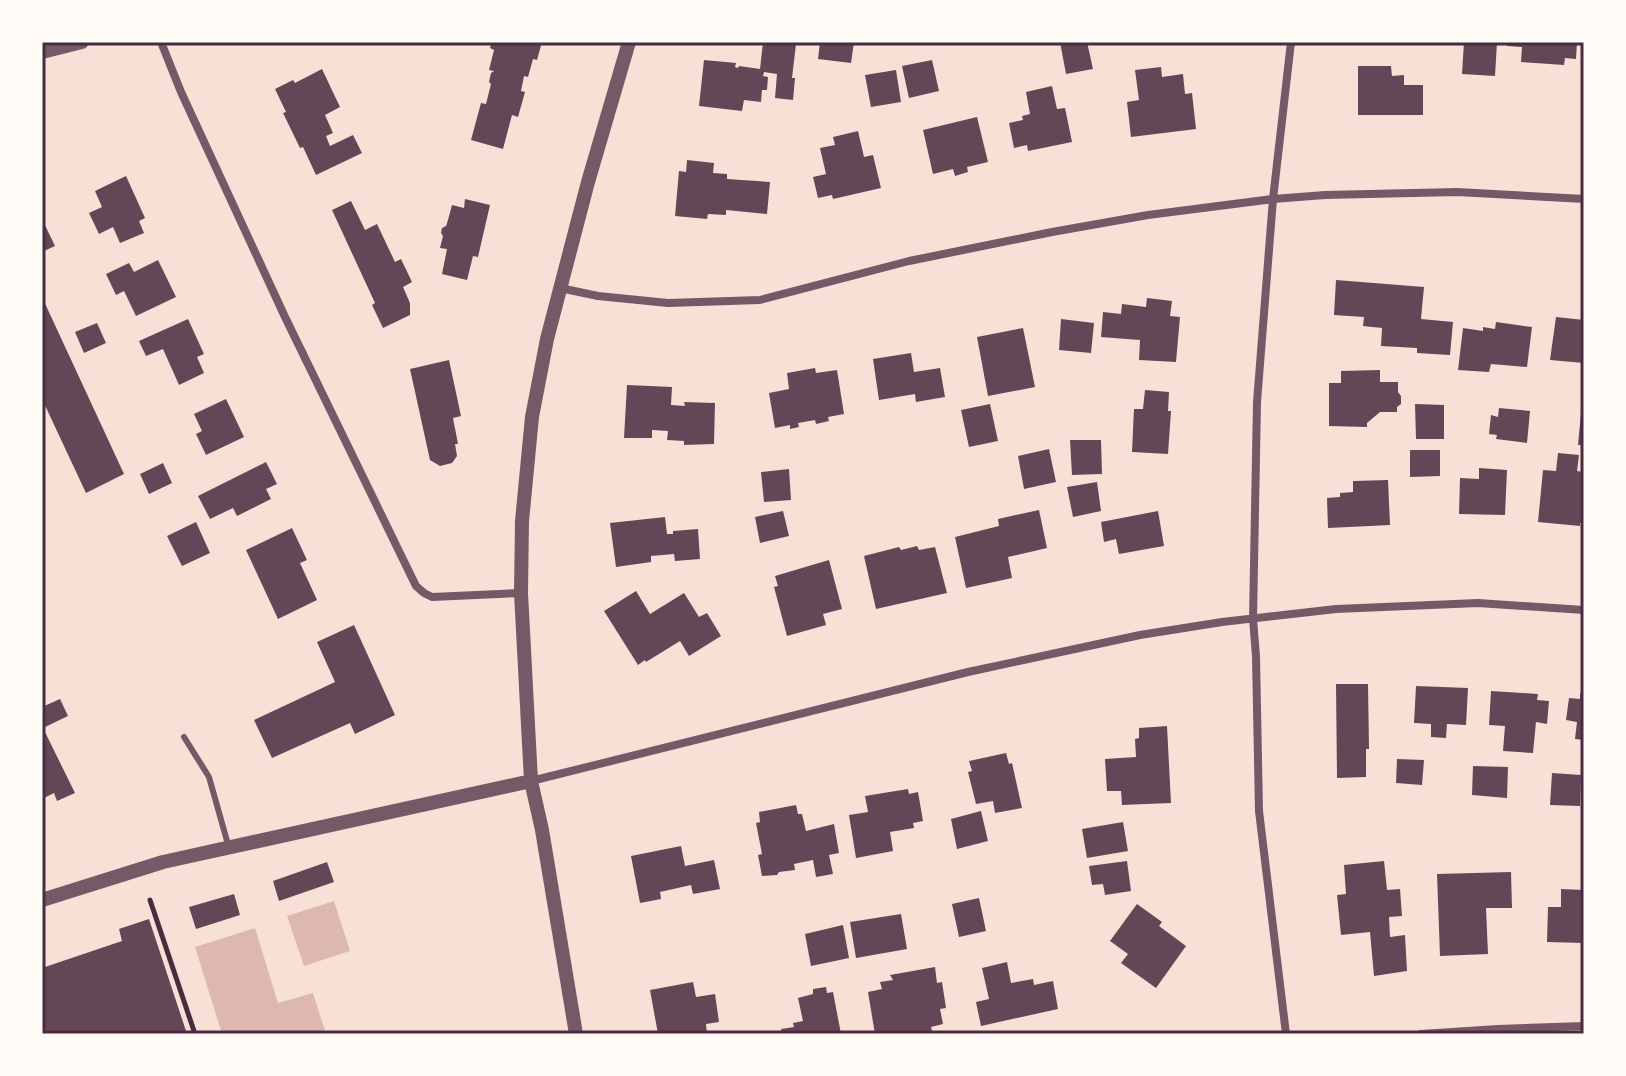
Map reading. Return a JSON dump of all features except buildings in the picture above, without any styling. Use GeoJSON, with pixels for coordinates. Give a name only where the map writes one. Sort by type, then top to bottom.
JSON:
{"type":"FeatureCollection","features":[{"type":"Feature","properties":{"kind":"street"},"geometry":{"type":"LineString","coordinates":[[42,52],[82,42]]}},
{"type":"Feature","properties":{"kind":"street"},"geometry":{"type":"LineString","coordinates":[[161,42],[285,317],[416,586],[432,597],[521,593]]}},
{"type":"Feature","properties":{"kind":"street"},"geometry":{"type":"LineString","coordinates":[[576,1034],[531,781],[521,593],[522,521],[532,417],[547,339],[629,42]]}},
{"type":"Feature","properties":{"kind":"street"},"geometry":{"type":"LineString","coordinates":[[1286,1034],[1259,811],[1253,619],[1257,402],[1273,199],[1291,42]]}},
{"type":"Feature","properties":{"kind":"street"},"geometry":{"type":"LineString","coordinates":[[560,288],[598,296],[668,303],[760,300],[909,261],[1052,232],[1148,215],[1273,199],[1457,192],[1584,199]]}},
{"type":"Feature","properties":{"kind":"street"},"geometry":{"type":"LineString","coordinates":[[42,900],[163,862],[531,781],[968,672],[1140,635],[1336,609],[1478,603],[1584,610]]}},
{"type":"Feature","properties":{"kind":"street"},"geometry":{"type":"LineString","coordinates":[[1421,1034],[1584,1026]]}},
{"type":"Feature","properties":{"kind":"lane"},"geometry":{"type":"LineString","coordinates":[[184,737],[209,777],[229,848]]}},
{"type":"Feature","properties":{"kind":"path"},"geometry":{"type":"LineString","coordinates":[[150,900],[195,1034]]}},
{"type":"Feature","properties":{"kind":"shaded area"},"geometry":{"type":"Polygon","coordinates":[[[334,901],[350,951],[304,966],[287,916],[334,901]]]}},
{"type":"Feature","properties":{"kind":"shaded area"},"geometry":{"type":"Polygon","coordinates":[[[255,928],[278,1003],[313,993],[326,1034],[222,1034],[195,947],[255,928]]]}}]}
